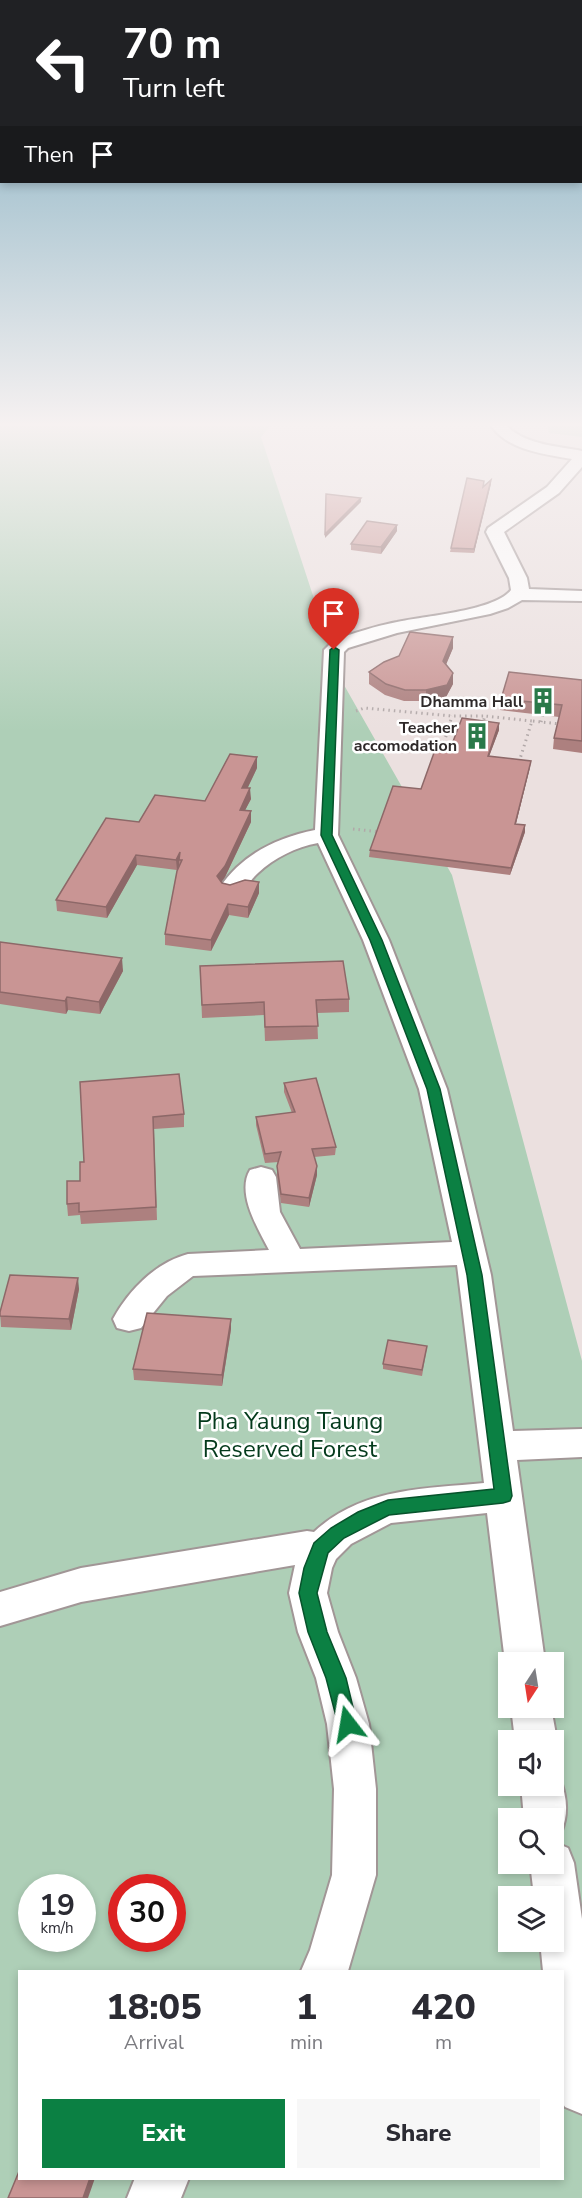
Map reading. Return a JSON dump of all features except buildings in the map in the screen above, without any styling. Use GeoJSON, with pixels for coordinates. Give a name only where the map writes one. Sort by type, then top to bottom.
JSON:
{"type":"FeatureCollection","features":[{"type":"Feature","properties":{"kind":"street"},"geometry":{"type":"LineString","coordinates":[[498,527],[495,532],[518,578],[519,594]]}},
{"type":"Feature","properties":{"kind":"street"},"geometry":{"type":"LineString","coordinates":[[524,1652],[470,1254],[433,1089],[376,940],[326,835],[334,650],[341,644],[396,628],[472,615],[519,594],[582,596]]}},
{"type":"Feature","properties":{"kind":"street"},"geometry":{"type":"LineString","coordinates":[[232,887],[239,877],[276,849],[300,839],[326,835]]}},
{"type":"Feature","properties":{"kind":"street"},"geometry":{"type":"LineString","coordinates":[[261,1177],[265,1212],[291,1261]]}},
{"type":"Feature","properties":{"kind":"street"},"geometry":{"type":"LineString","coordinates":[[129,1319],[157,1283],[172,1271],[188,1265],[470,1254]]}},
{"type":"Feature","properties":{"kind":"street"},"geometry":{"type":"LineString","coordinates":[[497,1446],[582,1443]]}},
{"type":"Feature","properties":{"kind":"street"},"geometry":{"type":"LineString","coordinates":[[324,1970],[331,1956],[354,1875],[355,1790],[348,1724],[336,1678],[318,1632],[308,1593],[313,1568],[321,1548],[338,1533],[388,1508],[503,1496]]}},
{"type":"Feature","properties":{"kind":"street"},"geometry":{"type":"LineString","coordinates":[[0,1609],[81,1585],[307,1546],[321,1548]]}},
{"type":"Feature","properties":{"kind":"street"},"geometry":{"type":"LineString","coordinates":[[553,1874],[582,2090]]}},
{"type":"Feature","properties":{"kind":"street"},"geometry":{"type":"LineString","coordinates":[[152,2198],[163,2180]]}},
{"type":"Feature","properties":{"kind":"path"},"geometry":{"type":"LineString","coordinates":[[348,714],[364,708],[562,724]]}},
{"type":"Feature","properties":{"kind":"path"},"geometry":{"type":"LineString","coordinates":[[541,722],[543,715]]}},
{"type":"Feature","properties":{"kind":"path"},"geometry":{"type":"LineString","coordinates":[[441,753],[452,716]]}},
{"type":"Feature","properties":{"kind":"path"},"geometry":{"type":"LineString","coordinates":[[481,728],[484,716]]}},
{"type":"Feature","properties":{"kind":"path"},"geometry":{"type":"LineString","coordinates":[[511,761],[521,762],[531,721]]}},
{"type":"Feature","properties":{"kind":"path"},"geometry":{"type":"LineString","coordinates":[[347,742],[452,754]]}},
{"type":"Feature","properties":{"kind":"path"},"geometry":{"type":"LineString","coordinates":[[352,829],[387,833]]}},
{"type":"Feature","properties":{"kind":"green space","name":"Pha Yaung Taung Reserved Forest"},"geometry":{"type":"Polygon","coordinates":[[[0,527],[290,527],[340,678],[452,875],[582,1361],[582,2198],[0,2198],[0,527]]]}},
{"type":"Feature","properties":{"kind":"place","name":"Dhamma Hall"},"geometry":{"type":"Point","coordinates":[543,701]}},
{"type":"Feature","properties":{"kind":"place","name":"Teacher accomodation"},"geometry":{"type":"Point","coordinates":[477,736]}},
{"type":"Feature","properties":{"kind":"route"},"geometry":{"type":"LineString","coordinates":[[334,650],[326,835],[376,940],[433,1089],[475,1275],[503,1496],[388,1508],[338,1533],[321,1548],[313,1568],[308,1593],[318,1632],[336,1678],[348,1724]]}}]}
